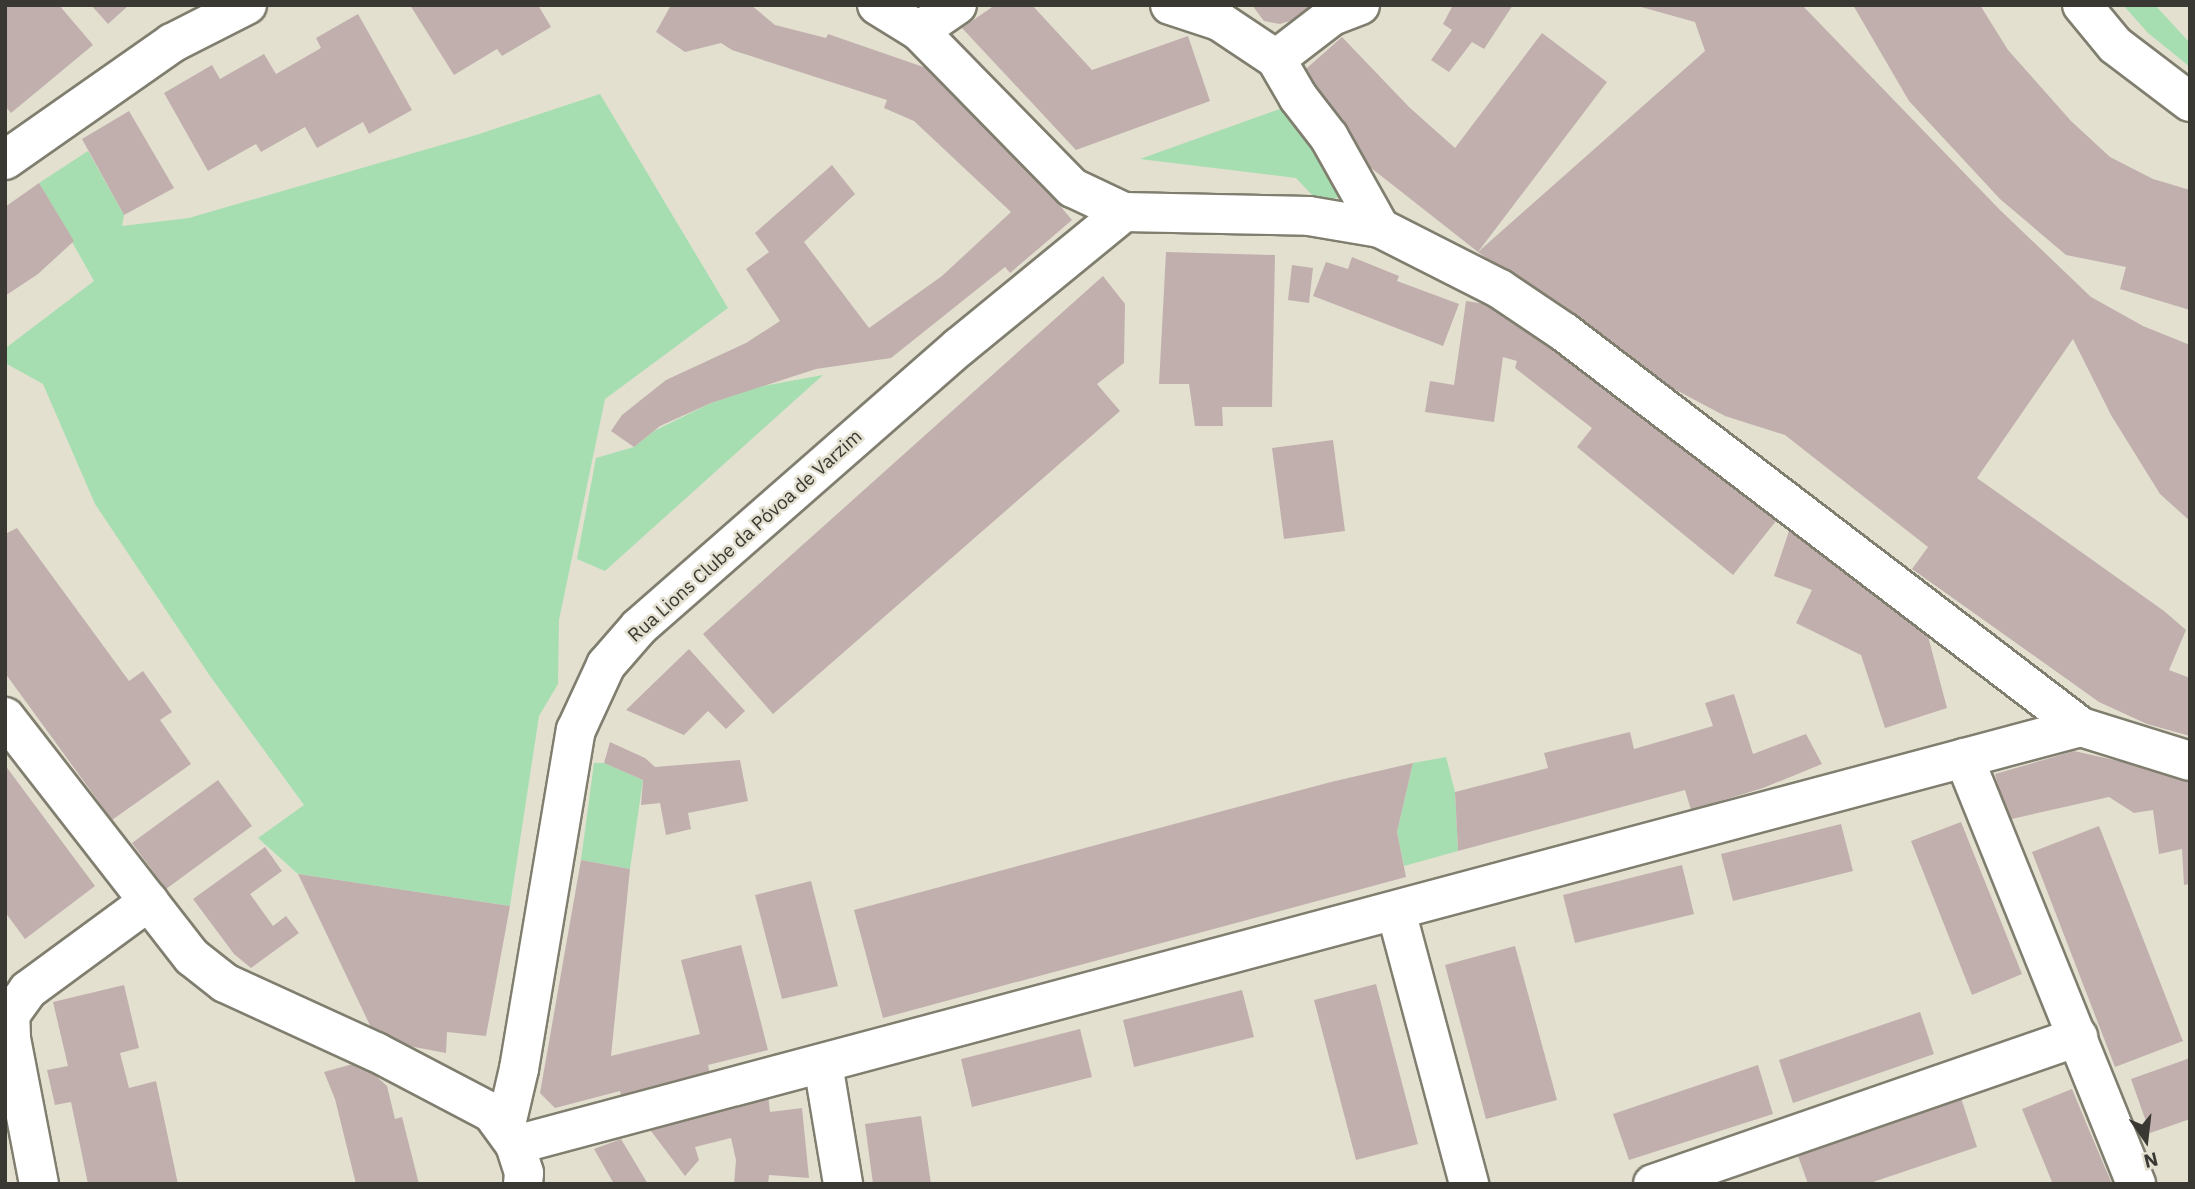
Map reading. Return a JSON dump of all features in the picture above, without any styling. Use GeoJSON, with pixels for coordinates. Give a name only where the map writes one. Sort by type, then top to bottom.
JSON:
{"type":"FeatureCollection","features":[{"type":"Feature","properties":{"kind":"street"},"geometry":{"type":"LineString","coordinates":[[5,160],[172,43],[247,5]]}},
{"type":"Feature","properties":{"kind":"street"},"geometry":{"type":"LineString","coordinates":[[877,5],[919,31],[1073,188],[1124,212],[1309,216],[1380,228],[1500,289],[1564,332],[2081,727],[2190,761]]}},
{"type":"Feature","properties":{"kind":"street"},"geometry":{"type":"LineString","coordinates":[[919,31],[957,5]]}},
{"type":"Feature","properties":{"kind":"street"},"geometry":{"type":"LineString","coordinates":[[1170,5],[1219,21],[1276,59],[1298,97],[1329,137],[1380,228]]}},
{"type":"Feature","properties":{"kind":"street"},"geometry":{"type":"LineString","coordinates":[[1276,59],[1332,16],[1360,5]]}},
{"type":"Feature","properties":{"kind":"street"},"geometry":{"type":"LineString","coordinates":[[2082,5],[2115,45],[2190,102]]}},
{"type":"Feature","properties":{"kind":"street","name":"Rua Lions Clube da Póvoa de Varzim"},"geometry":{"type":"LineString","coordinates":[[510,1137],[521,1056],[576,730],[606,665],[639,627],[948,356],[1124,212]]}},
{"type":"Feature","properties":{"kind":"street"},"geometry":{"type":"LineString","coordinates":[[5,717],[192,957],[225,984],[376,1052],[492,1113],[510,1137],[524,1173],[523,1184]]}},
{"type":"Feature","properties":{"kind":"street"},"geometry":{"type":"LineString","coordinates":[[510,1137],[823,1064],[2081,727]]}},
{"type":"Feature","properties":{"kind":"street"},"geometry":{"type":"LineString","coordinates":[[1964,758],[2136,1184]]}},
{"type":"Feature","properties":{"kind":"street"},"geometry":{"type":"LineString","coordinates":[[39,1184],[11,1038],[10,1015],[28,990],[149,901]]}},
{"type":"Feature","properties":{"kind":"street"},"geometry":{"type":"LineString","coordinates":[[1396,911],[1469,1184]]}},
{"type":"Feature","properties":{"kind":"street"},"geometry":{"type":"LineString","coordinates":[[1654,1184],[2078,1037]]}},
{"type":"Feature","properties":{"kind":"street"},"geometry":{"type":"LineString","coordinates":[[823,1064],[843,1184]]}},
{"type":"Feature","properties":{"kind":"green space"},"geometry":{"type":"Polygon","coordinates":[[[2123,5],[2155,5],[2190,43],[2190,67],[2148,33],[2123,5]]]}},
{"type":"Feature","properties":{"kind":"green space"},"geometry":{"type":"Polygon","coordinates":[[[600,94],[728,308],[605,399],[559,620],[558,684],[539,716],[510,906],[298,874],[258,838],[304,805],[210,676],[95,504],[43,384],[5,363],[7,347],[94,281],[39,183],[88,151],[124,215],[122,226],[189,218],[476,135],[600,94]]]}},
{"type":"Feature","properties":{"kind":"green space"},"geometry":{"type":"Polygon","coordinates":[[[1291,105],[1343,190],[1339,197],[1331,200],[1312,195],[1296,178],[1140,159],[1291,105]]]}},
{"type":"Feature","properties":{"kind":"green space"},"geometry":{"type":"Polygon","coordinates":[[[823,375],[605,571],[577,559],[596,458],[634,447],[654,431],[711,403],[758,387],[823,375]]]}},
{"type":"Feature","properties":{"kind":"green space"},"geometry":{"type":"Polygon","coordinates":[[[1446,757],[1455,792],[1458,851],[1404,866],[1397,832],[1413,763],[1446,757]]]}},
{"type":"Feature","properties":{"kind":"green space"},"geometry":{"type":"Polygon","coordinates":[[[594,763],[604,763],[643,780],[630,869],[581,860],[594,763]]]}},
{"type":"Feature","properties":{"kind":"building"},"geometry":{"type":"Polygon","coordinates":[[[5,5],[59,5],[93,45],[11,113],[5,106],[5,5]]]}},
{"type":"Feature","properties":{"kind":"building"},"geometry":{"type":"Polygon","coordinates":[[[91,5],[129,5],[108,24],[91,5]]]}},
{"type":"Feature","properties":{"kind":"building"},"geometry":{"type":"Polygon","coordinates":[[[410,5],[538,5],[551,27],[502,56],[497,49],[454,75],[410,5]]]}},
{"type":"Feature","properties":{"kind":"building"},"geometry":{"type":"Polygon","coordinates":[[[671,5],[751,5],[775,25],[826,38],[828,34],[935,71],[1002,137],[1072,220],[1010,273],[1005,267],[891,358],[816,369],[711,403],[660,426],[634,447],[611,431],[622,415],[666,380],[746,343],[780,321],[746,269],[769,252],[755,233],[832,165],[855,194],[804,242],[869,328],[942,276],[1011,212],[914,121],[884,108],[887,100],[732,50],[721,43],[685,52],[656,32],[671,5]]]}},
{"type":"Feature","properties":{"kind":"building"},"geometry":{"type":"Polygon","coordinates":[[[995,5],[1032,5],[1092,70],[1188,36],[1210,101],[1076,150],[962,28],[995,5]]]}},
{"type":"Feature","properties":{"kind":"building"},"geometry":{"type":"Polygon","coordinates":[[[1252,5],[1313,5],[1293,20],[1280,24],[1264,21],[1252,5]]]}},
{"type":"Feature","properties":{"kind":"building"},"geometry":{"type":"Polygon","coordinates":[[[1453,5],[1513,5],[1484,49],[1472,42],[1449,72],[1431,60],[1452,30],[1443,24],[1453,5]]]}},
{"type":"Feature","properties":{"kind":"building"},"geometry":{"type":"Polygon","coordinates":[[[1634,5],[1802,5],[2000,210],[2091,297],[2143,326],[2190,345],[2190,521],[2160,494],[2111,415],[2073,339],[1977,478],[2164,611],[2186,630],[2169,670],[2190,678],[2190,736],[2147,724],[2099,702],[1912,569],[1928,547],[1785,435],[1725,416],[1661,382],[1478,252],[1705,51],[1695,22],[1634,5]]]}},
{"type":"Feature","properties":{"kind":"building"},"geometry":{"type":"Polygon","coordinates":[[[1853,5],[1980,5],[2008,50],[2071,121],[2110,157],[2153,179],[2190,190],[2190,310],[2120,289],[2126,267],[2066,255],[2000,199],[1909,101],[1853,5]]]}},
{"type":"Feature","properties":{"kind":"building"},"geometry":{"type":"Polygon","coordinates":[[[358,14],[412,110],[369,134],[363,122],[317,148],[305,127],[261,152],[256,144],[208,171],[164,93],[212,65],[220,79],[264,54],[276,74],[321,48],[316,38],[358,14]]]}},
{"type":"Feature","properties":{"kind":"building"},"geometry":{"type":"Polygon","coordinates":[[[1542,33],[1607,82],[1478,252],[1361,160],[1299,75],[1342,37],[1409,107],[1455,148],[1542,33]]]}},
{"type":"Feature","properties":{"kind":"building"},"geometry":{"type":"Polygon","coordinates":[[[129,111],[174,188],[124,215],[82,139],[129,111]]]}},
{"type":"Feature","properties":{"kind":"building"},"geometry":{"type":"Polygon","coordinates":[[[39,183],[74,241],[38,274],[5,296],[5,207],[39,183]]]}},
{"type":"Feature","properties":{"kind":"building"},"geometry":{"type":"Polygon","coordinates":[[[1166,252],[1275,255],[1272,407],[1222,407],[1223,426],[1195,426],[1189,384],[1159,384],[1166,252]]]}},
{"type":"Feature","properties":{"kind":"building"},"geometry":{"type":"Polygon","coordinates":[[[1352,257],[1399,276],[1397,281],[1459,304],[1443,346],[1313,296],[1326,262],[1348,269],[1352,257]]]}},
{"type":"Feature","properties":{"kind":"building"},"geometry":{"type":"Polygon","coordinates":[[[1292,265],[1313,268],[1309,303],[1288,300],[1292,265]]]}},
{"type":"Feature","properties":{"kind":"building"},"geometry":{"type":"Polygon","coordinates":[[[1103,276],[1125,304],[1124,363],[1097,384],[1120,411],[773,714],[703,634],[1103,276]]]}},
{"type":"Feature","properties":{"kind":"building"},"geometry":{"type":"Polygon","coordinates":[[[1466,301],[1511,308],[1780,516],[1733,575],[1577,447],[1592,428],[1515,368],[1517,361],[1503,357],[1494,422],[1425,412],[1430,381],[1454,385],[1466,301]]]}},
{"type":"Feature","properties":{"kind":"building"},"geometry":{"type":"Polygon","coordinates":[[[1333,440],[1345,531],[1284,539],[1272,448],[1333,440]]]}},
{"type":"Feature","properties":{"kind":"building"},"geometry":{"type":"Polygon","coordinates":[[[17,528],[129,681],[143,671],[172,712],[160,720],[191,764],[112,820],[5,673],[5,534],[17,528]]]}},
{"type":"Feature","properties":{"kind":"building"},"geometry":{"type":"Polygon","coordinates":[[[1790,528],[1925,625],[1947,708],[1885,728],[1861,655],[1796,623],[1812,590],[1774,576],[1790,528]]]}},
{"type":"Feature","properties":{"kind":"building"},"geometry":{"type":"Polygon","coordinates":[[[689,649],[745,711],[726,729],[708,711],[684,735],[626,710],[689,649]]]}},
{"type":"Feature","properties":{"kind":"building"},"geometry":{"type":"Polygon","coordinates":[[[1734,694],[1753,754],[1806,734],[1822,764],[1763,788],[1691,810],[1685,790],[1458,851],[1455,792],[1548,768],[1544,753],[1630,732],[1634,749],[1713,726],[1705,703],[1734,694]]]}},
{"type":"Feature","properties":{"kind":"building"},"geometry":{"type":"Polygon","coordinates":[[[610,742],[645,758],[655,767],[740,760],[748,801],[688,813],[691,829],[666,835],[660,803],[641,805],[643,780],[604,763],[610,742]]]}},
{"type":"Feature","properties":{"kind":"building"},"geometry":{"type":"Polygon","coordinates":[[[2074,751],[2190,777],[2190,884],[2184,885],[2182,849],[2159,854],[2153,810],[2134,813],[2109,797],[2007,820],[1995,774],[2074,751]]]}},
{"type":"Feature","properties":{"kind":"building"},"geometry":{"type":"Polygon","coordinates":[[[1413,763],[1397,832],[1406,877],[883,1018],[854,910],[1331,782],[1413,763]]]}},
{"type":"Feature","properties":{"kind":"building"},"geometry":{"type":"Polygon","coordinates":[[[5,765],[95,886],[25,939],[5,912],[5,765]]]}},
{"type":"Feature","properties":{"kind":"building"},"geometry":{"type":"Polygon","coordinates":[[[218,780],[252,826],[166,889],[132,843],[218,780]]]}},
{"type":"Feature","properties":{"kind":"building"},"geometry":{"type":"Polygon","coordinates":[[[1961,822],[2022,974],[1972,995],[1911,841],[1961,822]]]}},
{"type":"Feature","properties":{"kind":"building"},"geometry":{"type":"Polygon","coordinates":[[[1841,824],[1853,871],[1733,901],[1721,854],[1841,824]]]}},
{"type":"Feature","properties":{"kind":"building"},"geometry":{"type":"Polygon","coordinates":[[[2099,826],[2183,1041],[2115,1067],[2032,852],[2099,826]]]}},
{"type":"Feature","properties":{"kind":"building"},"geometry":{"type":"Polygon","coordinates":[[[265,847],[282,871],[250,894],[273,926],[286,916],[299,933],[251,968],[234,954],[193,899],[265,847]]]}},
{"type":"Feature","properties":{"kind":"building"},"geometry":{"type":"Polygon","coordinates":[[[581,860],[630,869],[611,1056],[700,1034],[681,960],[741,945],[768,1050],[708,1065],[711,1078],[622,1101],[620,1091],[555,1108],[540,1093],[581,860]]]}},
{"type":"Feature","properties":{"kind":"building"},"geometry":{"type":"Polygon","coordinates":[[[1682,865],[1694,914],[1575,943],[1563,895],[1682,865]]]}},
{"type":"Feature","properties":{"kind":"building"},"geometry":{"type":"Polygon","coordinates":[[[298,874],[510,906],[486,1036],[447,1032],[446,1053],[377,1040],[298,874]]]}},
{"type":"Feature","properties":{"kind":"building"},"geometry":{"type":"Polygon","coordinates":[[[811,881],[838,986],[782,999],[755,895],[811,881]]]}},
{"type":"Feature","properties":{"kind":"building"},"geometry":{"type":"Polygon","coordinates":[[[1515,946],[1557,1100],[1486,1119],[1445,965],[1515,946]]]}},
{"type":"Feature","properties":{"kind":"building"},"geometry":{"type":"Polygon","coordinates":[[[1376,984],[1418,1144],[1356,1160],[1314,1000],[1376,984]]]}},
{"type":"Feature","properties":{"kind":"building"},"geometry":{"type":"Polygon","coordinates":[[[124,985],[139,1048],[120,1053],[129,1088],[156,1081],[178,1184],[88,1184],[71,1102],[55,1105],[47,1070],[68,1066],[53,1002],[124,985]]]}},
{"type":"Feature","properties":{"kind":"building"},"geometry":{"type":"Polygon","coordinates":[[[1242,990],[1254,1037],[1134,1067],[1123,1020],[1242,990]]]}},
{"type":"Feature","properties":{"kind":"building"},"geometry":{"type":"Polygon","coordinates":[[[1920,1012],[1934,1054],[1793,1103],[1779,1060],[1920,1012]]]}},
{"type":"Feature","properties":{"kind":"building"},"geometry":{"type":"Polygon","coordinates":[[[1080,1029],[1092,1077],[972,1107],[961,1059],[1080,1029]]]}},
{"type":"Feature","properties":{"kind":"building"},"geometry":{"type":"Polygon","coordinates":[[[2190,1058],[2190,1119],[2150,1133],[2131,1079],[2190,1058]]]}},
{"type":"Feature","properties":{"kind":"building"},"geometry":{"type":"Polygon","coordinates":[[[360,1062],[387,1086],[395,1119],[402,1117],[419,1184],[356,1184],[335,1099],[324,1072],[360,1062]]]}},
{"type":"Feature","properties":{"kind":"building"},"geometry":{"type":"Polygon","coordinates":[[[1758,1065],[1773,1114],[1629,1160],[1613,1114],[1758,1065]]]}},
{"type":"Feature","properties":{"kind":"building"},"geometry":{"type":"Polygon","coordinates":[[[2072,1089],[2112,1184],[2052,1182],[2022,1109],[2072,1089]]]}},
{"type":"Feature","properties":{"kind":"building"},"geometry":{"type":"Polygon","coordinates":[[[768,1094],[770,1112],[802,1108],[809,1178],[769,1175],[768,1184],[734,1184],[736,1160],[731,1138],[695,1147],[699,1160],[685,1176],[651,1131],[656,1122],[768,1094]]]}},
{"type":"Feature","properties":{"kind":"building"},"geometry":{"type":"Polygon","coordinates":[[[1961,1098],[1977,1147],[1867,1184],[1808,1184],[1797,1153],[1961,1098]]]}},
{"type":"Feature","properties":{"kind":"building"},"geometry":{"type":"Polygon","coordinates":[[[921,1116],[931,1184],[873,1184],[865,1124],[921,1116]]]}},
{"type":"Feature","properties":{"kind":"building"},"geometry":{"type":"Polygon","coordinates":[[[621,1139],[648,1184],[614,1184],[594,1149],[621,1139]]]}}]}
